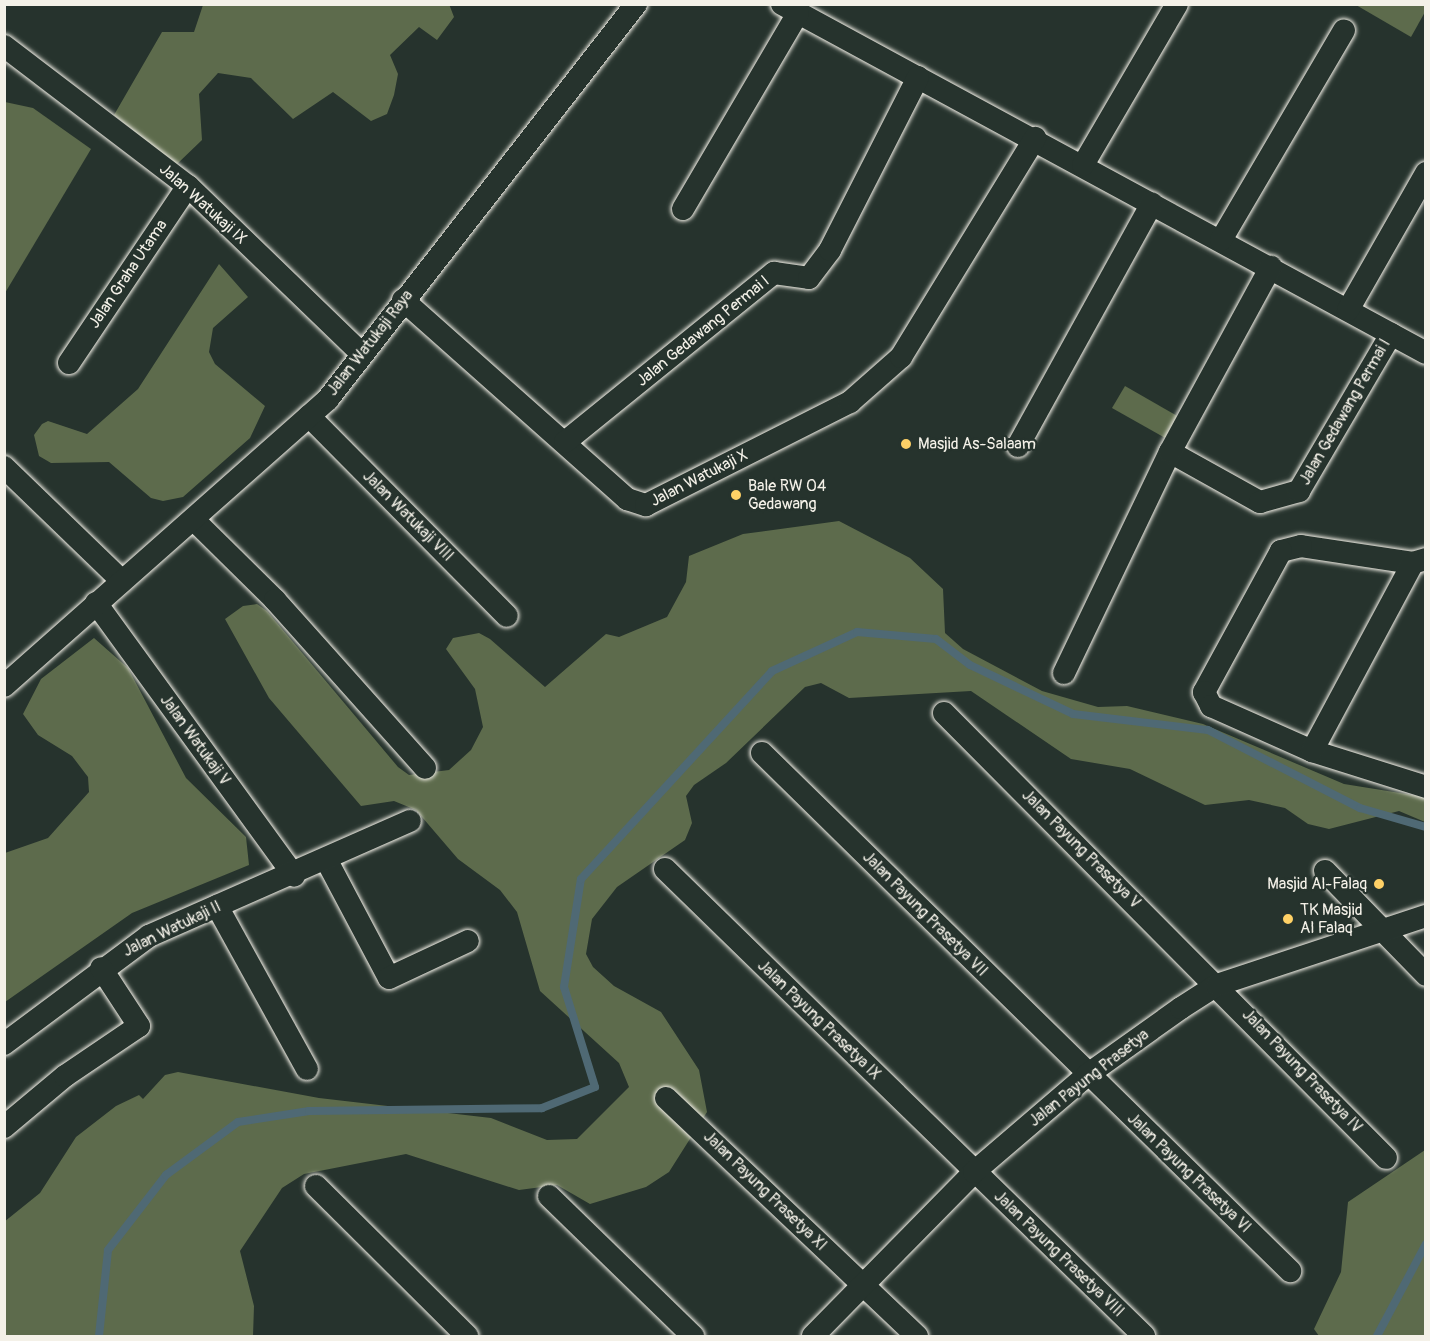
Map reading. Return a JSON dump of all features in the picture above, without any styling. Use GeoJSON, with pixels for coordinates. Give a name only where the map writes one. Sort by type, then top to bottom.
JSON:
{"type":"FeatureCollection","features":[{"type":"Feature","properties":{"kind":"street"},"geometry":{"type":"LineString","coordinates":[[1083,165],[1177,4]]}},
{"type":"Feature","properties":{"kind":"street","name":"Jalan Watukaji Raya"},"geometry":{"type":"LineString","coordinates":[[4,686],[309,416],[362,354],[630,6]]}},
{"type":"Feature","properties":{"kind":"street","name":"Jalan Gedawang Permai I"},"geometry":{"type":"LineString","coordinates":[[682,209],[790,9],[1035,138],[1425,353]]}},
{"type":"Feature","properties":{"kind":"street"},"geometry":{"type":"LineString","coordinates":[[1221,240],[1344,30]]}},
{"type":"Feature","properties":{"kind":"street","name":"Jalan Watukaji IX"},"geometry":{"type":"LineString","coordinates":[[4,46],[188,186],[362,354]]}},
{"type":"Feature","properties":{"kind":"street","name":"Jalan Gedawang Permai I"},"geometry":{"type":"LineString","coordinates":[[565,442],[774,273],[810,278],[830,249],[918,77]]}},
{"type":"Feature","properties":{"kind":"street","name":"Jalan Watukaji X"},"geometry":{"type":"LineString","coordinates":[[403,300],[627,499],[646,505],[850,402],[901,357],[1035,138]]}},
{"type":"Feature","properties":{"kind":"street"},"geometry":{"type":"LineString","coordinates":[[1348,310],[1425,173]]}},
{"type":"Feature","properties":{"kind":"street","name":"Jalan Graha Utama"},"geometry":{"type":"LineString","coordinates":[[69,363],[188,186]]}},
{"type":"Feature","properties":{"kind":"street"},"geometry":{"type":"LineString","coordinates":[[1017,446],[1152,203]]}},
{"type":"Feature","properties":{"kind":"street"},"geometry":{"type":"LineString","coordinates":[[1065,673],[1170,452],[1271,267]]}},
{"type":"Feature","properties":{"kind":"street","name":"Jalan Gedawang Permai I"},"geometry":{"type":"LineString","coordinates":[[1170,452],[1260,502],[1299,491],[1391,334]]}},
{"type":"Feature","properties":{"kind":"street","name":"Jalan Watukaji VIII"},"geometry":{"type":"LineString","coordinates":[[309,416],[507,616]]}},
{"type":"Feature","properties":{"kind":"street"},"geometry":{"type":"LineString","coordinates":[[4,466],[122,581]]}},
{"type":"Feature","properties":{"kind":"street"},"geometry":{"type":"LineString","coordinates":[[194,520],[275,600],[425,768]]}},
{"type":"Feature","properties":{"kind":"street"},"geometry":{"type":"LineString","coordinates":[[1311,751],[1419,561],[1301,546],[1281,551],[1204,692],[1211,706],[1311,751],[1425,788]]}},
{"type":"Feature","properties":{"kind":"street","name":"Jalan Watukaji V"},"geometry":{"type":"LineString","coordinates":[[96,603],[294,876]]}},
{"type":"Feature","properties":{"kind":"street","name":"Jalan Payung Prasetya V"},"geometry":{"type":"LineString","coordinates":[[944,713],[1217,985]]}},
{"type":"Feature","properties":{"kind":"street","name":"Jalan Payung Prasetya VII"},"geometry":{"type":"LineString","coordinates":[[762,753],[1087,1076]]}},
{"type":"Feature","properties":{"kind":"street","name":"Jalan Watukaji II"},"geometry":{"type":"LineString","coordinates":[[4,1044],[101,969],[149,936],[294,876],[410,821]]}},
{"type":"Feature","properties":{"kind":"street"},"geometry":{"type":"LineString","coordinates":[[327,861],[388,978],[468,941]]}},
{"type":"Feature","properties":{"kind":"street","name":"Jalan Payung Prasetya IX"},"geometry":{"type":"LineString","coordinates":[[665,869],[974,1172]]}},
{"type":"Feature","properties":{"kind":"street"},"geometry":{"type":"LineString","coordinates":[[1325,871],[1425,975]]}},
{"type":"Feature","properties":{"kind":"street"},"geometry":{"type":"LineString","coordinates":[[217,906],[307,1069]]}},
{"type":"Feature","properties":{"kind":"street","name":"Jalan Payung Prasetya"},"geometry":{"type":"LineString","coordinates":[[813,1336],[974,1172],[1087,1076],[1217,985],[1425,916]]}},
{"type":"Feature","properties":{"kind":"street"},"geometry":{"type":"LineString","coordinates":[[4,1127],[65,1076],[139,1026],[101,969]]}},
{"type":"Feature","properties":{"kind":"street","name":"Jalan Payung Prasetya IV"},"geometry":{"type":"LineString","coordinates":[[1217,985],[1386,1158]]}},
{"type":"Feature","properties":{"kind":"street","name":"Jalan Payung Prasetya VI"},"geometry":{"type":"LineString","coordinates":[[1087,1076],[1290,1271]]}},
{"type":"Feature","properties":{"kind":"street","name":"Jalan Payung Prasetya XI"},"geometry":{"type":"LineString","coordinates":[[666,1098],[917,1336]]}},
{"type":"Feature","properties":{"kind":"street","name":"Jalan Payung Prasetya VIII"},"geometry":{"type":"LineString","coordinates":[[974,1172],[1144,1336]]}},
{"type":"Feature","properties":{"kind":"street"},"geometry":{"type":"LineString","coordinates":[[316,1186],[467,1336]]}},
{"type":"Feature","properties":{"kind":"street"},"geometry":{"type":"LineString","coordinates":[[549,1196],[693,1336]]}},
{"type":"Feature","properties":{"kind":"green space"},"geometry":{"type":"Polygon","coordinates":[[[449,4],[454,17],[437,40],[419,27],[390,55],[398,74],[394,95],[387,114],[371,121],[333,92],[293,119],[251,78],[218,73],[199,94],[202,140],[176,165],[114,115],[162,32],[194,32],[203,5],[449,4]]]}},
{"type":"Feature","properties":{"kind":"green space"},"geometry":{"type":"Polygon","coordinates":[[[1356,5],[1425,5],[1425,12],[1411,37],[1356,5]]]}},
{"type":"Feature","properties":{"kind":"green space"},"geometry":{"type":"Polygon","coordinates":[[[5,102],[33,108],[91,149],[5,293],[5,102]]]}},
{"type":"Feature","properties":{"kind":"green space"},"geometry":{"type":"Polygon","coordinates":[[[219,264],[248,297],[213,328],[209,352],[215,364],[265,406],[250,438],[183,497],[163,501],[151,498],[109,462],[51,463],[39,456],[34,435],[42,424],[48,421],[87,434],[138,389],[219,264]]]}},
{"type":"Feature","properties":{"kind":"green space"},"geometry":{"type":"Polygon","coordinates":[[[1125,386],[1179,417],[1167,439],[1112,408],[1125,386]]]}},
{"type":"Feature","properties":{"kind":"green space"},"geometry":{"type":"Polygon","coordinates":[[[839,521],[910,558],[943,589],[945,633],[963,649],[1042,691],[1098,707],[1127,706],[1203,724],[1344,784],[1425,797],[1425,822],[1399,811],[1329,829],[1308,824],[1285,808],[1249,800],[1205,805],[1130,769],[1071,759],[971,691],[849,698],[821,683],[805,687],[726,763],[694,785],[686,796],[692,823],[685,840],[617,887],[592,919],[586,954],[593,967],[614,986],[661,1012],[699,1070],[707,1112],[669,1172],[646,1187],[590,1204],[557,1185],[519,1190],[406,1154],[304,1174],[282,1188],[240,1251],[254,1306],[253,1336],[5,1336],[4,1222],[40,1193],[76,1137],[116,1106],[139,1095],[143,1099],[165,1075],[178,1072],[319,1098],[491,1118],[547,1140],[577,1139],[629,1087],[619,1063],[540,991],[517,912],[500,890],[458,859],[416,810],[394,801],[361,806],[269,698],[225,619],[243,606],[257,604],[267,611],[398,767],[409,775],[449,770],[471,750],[483,727],[475,689],[446,649],[453,638],[479,633],[490,639],[545,687],[606,634],[619,637],[667,617],[686,582],[689,556],[743,534],[839,521]]]}},
{"type":"Feature","properties":{"kind":"green space"},"geometry":{"type":"Polygon","coordinates":[[[94,638],[128,668],[186,778],[246,837],[249,865],[132,913],[5,1002],[5,853],[48,838],[89,792],[88,777],[72,756],[38,735],[23,714],[41,679],[94,638]]]}},
{"type":"Feature","properties":{"kind":"green space"},"geometry":{"type":"Polygon","coordinates":[[[1425,1150],[1425,1336],[1319,1336],[1314,1329],[1341,1272],[1348,1202],[1425,1150]]]}},
{"type":"Feature","properties":{"kind":"waterway"},"geometry":{"type":"LineString","coordinates":[[99,1336],[108,1250],[166,1175],[238,1122],[309,1111],[542,1108],[595,1087],[564,987],[581,879],[772,671],[857,632],[936,639],[970,665],[1073,714],[1208,730],[1360,808],[1426,827]]}},
{"type":"Feature","properties":{"kind":"waterway"},"geometry":{"type":"LineString","coordinates":[[1377,1336],[1426,1244]]}},
{"type":"Feature","properties":{"kind":"place","name":"Masjid As-Salaam"},"geometry":{"type":"Point","coordinates":[906,444]}},
{"type":"Feature","properties":{"kind":"place","name":"Bale RW 04 Gedawang"},"geometry":{"type":"Point","coordinates":[736,495]}},
{"type":"Feature","properties":{"kind":"place","name":"Masjid Al-Falaq"},"geometry":{"type":"Point","coordinates":[1379,884]}},
{"type":"Feature","properties":{"kind":"place","name":"TK Masjid Al Falaq"},"geometry":{"type":"Point","coordinates":[1288,919]}}]}
